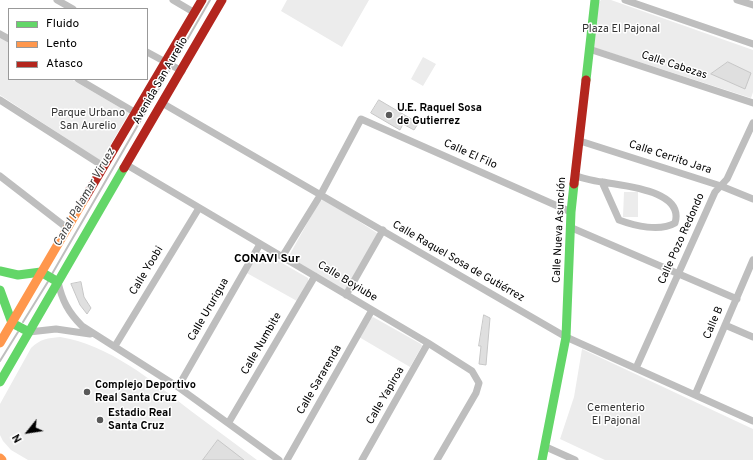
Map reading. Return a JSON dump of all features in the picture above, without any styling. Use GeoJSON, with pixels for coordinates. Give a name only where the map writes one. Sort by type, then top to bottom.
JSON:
{"type":"FeatureCollection","features":[{"type":"Feature","properties":{"kind":"main road","name":"Avenida San Aurelio"},"geometry":{"type":"LineString","coordinates":[[0,343],[43,273],[103,166],[167,62],[202,0]]}},
{"type":"Feature","properties":{"kind":"main road","name":"Avenida San Aurelio"},"geometry":{"type":"LineString","coordinates":[[0,382],[56,281],[127,165],[180,70],[222,0]]}},
{"type":"Feature","properties":{"kind":"main road","name":"Calle Nueva Asunción"},"geometry":{"type":"LineString","coordinates":[[542,460],[546,447],[566,337],[572,228],[571,212],[595,0]]}},
{"type":"Feature","properties":{"kind":"main road"},"geometry":{"type":"LineString","coordinates":[[0,271],[18,276],[43,273],[56,281]]}},
{"type":"Feature","properties":{"kind":"main road"},"geometry":{"type":"LineString","coordinates":[[0,290],[13,323],[29,332]]}},
{"type":"Feature","properties":{"kind":"street"},"geometry":{"type":"LineString","coordinates":[[57,0],[71,8]]}},
{"type":"Feature","properties":{"kind":"street"},"geometry":{"type":"LineString","coordinates":[[173,0],[195,13]]}},
{"type":"Feature","properties":{"kind":"street"},"geometry":{"type":"LineString","coordinates":[[625,0],[753,44]]}},
{"type":"Feature","properties":{"kind":"street"},"geometry":{"type":"LineString","coordinates":[[737,0],[753,6]]}},
{"type":"Feature","properties":{"kind":"street","name":"Calle Cabezas"},"geometry":{"type":"LineString","coordinates":[[589,50],[753,103]]}},
{"type":"Feature","properties":{"kind":"street"},"geometry":{"type":"LineString","coordinates":[[148,52],[180,70]]}},
{"type":"Feature","properties":{"kind":"street"},"geometry":{"type":"LineString","coordinates":[[80,80],[136,113]]}},
{"type":"Feature","properties":{"kind":"street"},"geometry":{"type":"LineString","coordinates":[[0,100],[103,166]]}},
{"type":"Feature","properties":{"kind":"street","name":"Calle Raquel Sosa de Gutiérrez"},"geometry":{"type":"LineString","coordinates":[[162,103],[566,337],[753,421]]}},
{"type":"Feature","properties":{"kind":"street","name":"Calle El Filo"},"geometry":{"type":"LineString","coordinates":[[321,194],[361,119],[571,212]]}},
{"type":"Feature","properties":{"kind":"street","name":"Calle Pozo Redondo"},"geometry":{"type":"LineString","coordinates":[[636,368],[715,192],[727,179],[753,123]]}},
{"type":"Feature","properties":{"kind":"street","name":"Calle Cerrito Jara"},"geometry":{"type":"LineString","coordinates":[[580,141],[721,186],[753,199]]}},
{"type":"Feature","properties":{"kind":"street","name":"Calle Boyiube"},"geometry":{"type":"LineString","coordinates":[[127,165],[472,371],[478,383],[476,393],[437,460]]}},
{"type":"Feature","properties":{"kind":"street"},"geometry":{"type":"LineString","coordinates":[[0,176],[67,228]]}},
{"type":"Feature","properties":{"kind":"street"},"geometry":{"type":"LineString","coordinates":[[575,176],[641,188],[655,194],[669,202],[674,208],[677,216],[675,223],[668,228],[659,228],[632,225],[619,220],[602,182]]}},
{"type":"Feature","properties":{"kind":"street"},"geometry":{"type":"LineString","coordinates":[[282,257],[321,194]]}},
{"type":"Feature","properties":{"kind":"street","name":"Calle Yoobi"},"geometry":{"type":"LineString","coordinates":[[115,346],[199,208]]}},
{"type":"Feature","properties":{"kind":"street"},"geometry":{"type":"LineString","coordinates":[[572,228],[736,299]]}},
{"type":"Feature","properties":{"kind":"street"},"geometry":{"type":"LineString","coordinates":[[346,295],[383,230]]}},
{"type":"Feature","properties":{"kind":"street","name":"Calle Ururigua"},"geometry":{"type":"LineString","coordinates":[[178,387],[260,244]]}},
{"type":"Feature","properties":{"kind":"street","name":"Calle B"},"geometry":{"type":"LineString","coordinates":[[694,395],[751,268],[753,260]]}},
{"type":"Feature","properties":{"kind":"street","name":"Calle Numbite"},"geometry":{"type":"LineString","coordinates":[[229,422],[315,276]]}},
{"type":"Feature","properties":{"kind":"street"},"geometry":{"type":"LineString","coordinates":[[56,281],[62,299],[70,314],[82,326],[178,387],[229,422],[279,460]]}},
{"type":"Feature","properties":{"kind":"street","name":"Calle Sararenda"},"geometry":{"type":"LineString","coordinates":[[287,460],[372,310]]}},
{"type":"Feature","properties":{"kind":"street"},"geometry":{"type":"LineString","coordinates":[[726,325],[753,337]]}},
{"type":"Feature","properties":{"kind":"street"},"geometry":{"type":"LineString","coordinates":[[29,332],[56,329],[76,331],[96,336]]}},
{"type":"Feature","properties":{"kind":"street","name":"Calle Yapiroa"},"geometry":{"type":"LineString","coordinates":[[362,460],[428,344]]}},
{"type":"Feature","properties":{"kind":"street"},"geometry":{"type":"LineString","coordinates":[[546,447],[575,460]]}},
{"type":"Feature","properties":{"kind":"green space"},"geometry":{"type":"Polygon","coordinates":[[[287,0],[369,0],[342,47],[281,11],[287,0]]]}},
{"type":"Feature","properties":{"kind":"green space","name":"Plaza El Pajonal"},"geometry":{"type":"Polygon","coordinates":[[[601,0],[611,0],[753,50],[753,92],[751,98],[593,47],[598,3],[601,0]]]}},
{"type":"Feature","properties":{"kind":"green space","name":"Parque Urbano San Aurelio"},"geometry":{"type":"Polygon","coordinates":[[[0,37],[8,41],[8,80],[73,80],[129,113],[101,161],[0,95],[0,37]]]}},
{"type":"Feature","properties":{"kind":"green space"},"geometry":{"type":"Polygon","coordinates":[[[423,57],[436,64],[423,86],[411,79],[423,57]]]}},
{"type":"Feature","properties":{"kind":"green space"},"geometry":{"type":"Polygon","coordinates":[[[624,192],[638,192],[638,217],[623,217],[624,192]]]}},
{"type":"Feature","properties":{"kind":"green space"},"geometry":{"type":"Polygon","coordinates":[[[324,199],[378,235],[347,288],[344,290],[290,258],[290,254],[319,202],[324,199]]]}},
{"type":"Feature","properties":{"kind":"green space"},"geometry":{"type":"Polygon","coordinates":[[[258,252],[263,252],[308,278],[308,282],[297,301],[245,272],[258,252]]]}},
{"type":"Feature","properties":{"kind":"green space"},"geometry":{"type":"Polygon","coordinates":[[[373,317],[421,344],[422,346],[410,367],[359,337],[370,319],[373,317]]]}},
{"type":"Feature","properties":{"kind":"green space","name":"Complejo Deportivo Real Santa Cruz"},"geometry":{"type":"Polygon","coordinates":[[[60,337],[96,347],[130,366],[162,388],[257,460],[28,460],[11,450],[0,435],[0,404],[31,348],[44,340],[60,337]]]}},
{"type":"Feature","properties":{"kind":"green space","name":"Cementerio El Pajonal"},"geometry":{"type":"Polygon","coordinates":[[[582,349],[753,429],[753,460],[605,460],[560,439],[574,397],[582,349]]]}},
{"type":"Feature","properties":{"kind":"building"},"geometry":{"type":"Polygon","coordinates":[[[728,62],[751,73],[745,89],[711,74],[728,62]]]}},
{"type":"Feature","properties":{"kind":"building"},"geometry":{"type":"Polygon","coordinates":[[[379,100],[419,122],[414,130],[403,124],[400,130],[371,113],[379,100]]]}},
{"type":"Feature","properties":{"kind":"building"},"geometry":{"type":"Polygon","coordinates":[[[81,282],[84,297],[91,308],[87,314],[80,305],[71,284],[81,282]]]}},
{"type":"Feature","properties":{"kind":"building"},"geometry":{"type":"Polygon","coordinates":[[[484,315],[490,318],[486,365],[479,364],[481,346],[479,346],[484,315]]]}},
{"type":"Feature","properties":{"kind":"building"},"geometry":{"type":"Polygon","coordinates":[[[218,440],[244,460],[203,460],[218,440]]]}},
{"type":"Feature","properties":{"kind":"waterway","name":"Canal Palamar Viruez"},"geometry":{"type":"LineString","coordinates":[[52,274],[210,0]]}},
{"type":"Feature","properties":{"kind":"waterway","name":"Canal Palamar Viruez"},"geometry":{"type":"LineString","coordinates":[[23,322],[49,280]]}},
{"type":"Feature","properties":{"kind":"waterway"},"geometry":{"type":"LineString","coordinates":[[0,361],[18,332]]}},
{"type":"Feature","properties":{"kind":"traffic: fast"},"geometry":{"type":"LineString","coordinates":[[586,80],[595,0]]}},
{"type":"Feature","properties":{"kind":"traffic: fast"},"geometry":{"type":"LineString","coordinates":[[0,382],[124,168]]}},
{"type":"Feature","properties":{"kind":"traffic: fast"},"geometry":{"type":"LineString","coordinates":[[542,460],[566,337],[571,212],[574,184]]}},
{"type":"Feature","properties":{"kind":"traffic: fast"},"geometry":{"type":"LineString","coordinates":[[0,271],[18,275],[41,272],[58,282]]}},
{"type":"Feature","properties":{"kind":"traffic: fast"},"geometry":{"type":"LineString","coordinates":[[0,290],[12,323],[29,332]]}},
{"type":"Feature","properties":{"kind":"traffic: slow"},"geometry":{"type":"LineString","coordinates":[[0,343],[85,198]]}},
{"type":"Feature","properties":{"kind":"traffic: jam"},"geometry":{"type":"LineString","coordinates":[[85,198],[202,0]]}},
{"type":"Feature","properties":{"kind":"traffic: jam"},"geometry":{"type":"LineString","coordinates":[[124,168],[222,0]]}},
{"type":"Feature","properties":{"kind":"traffic: jam"},"geometry":{"type":"LineString","coordinates":[[574,184],[586,80]]}},
{"type":"Feature","properties":{"kind":"place","name":"U.E. Raquel Sosa de Gutierrez"},"geometry":{"type":"Point","coordinates":[389,115]}},
{"type":"Feature","properties":{"kind":"place","name":"Complejo Deportivo Real Santa Cruz"},"geometry":{"type":"Point","coordinates":[87,392]}},
{"type":"Feature","properties":{"kind":"place","name":"Estadio Real Santa Cruz"},"geometry":{"type":"Point","coordinates":[100,420]}},
{"type":"Feature","properties":{"kind":"district","name":"CONAVI Sur"},"geometry":{"type":"Point","coordinates":[267,260]}}]}
